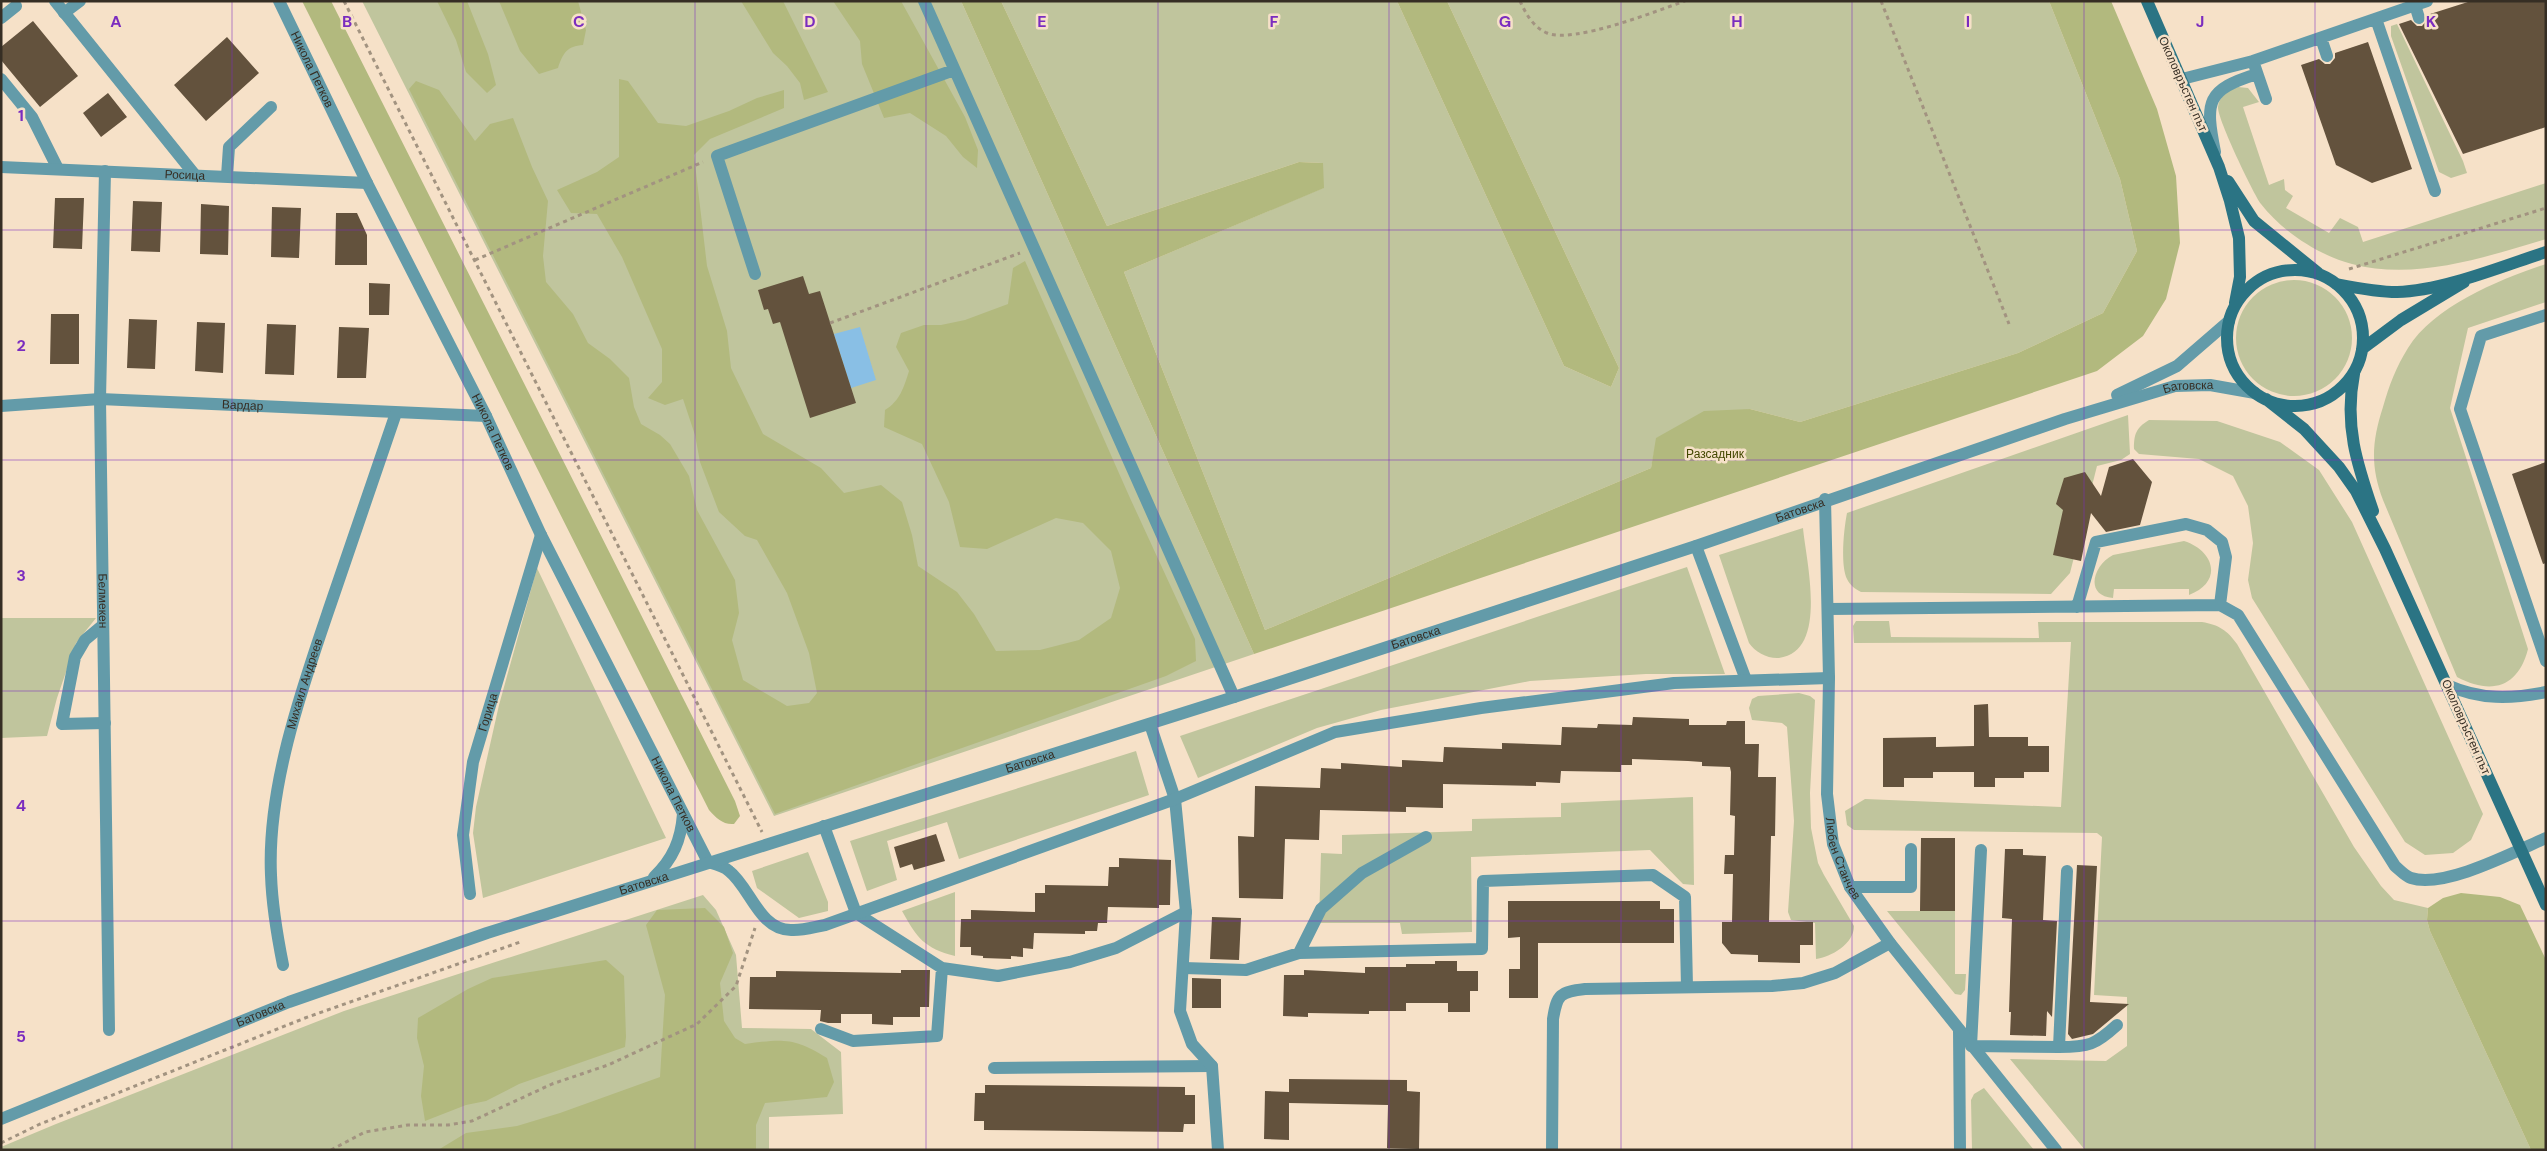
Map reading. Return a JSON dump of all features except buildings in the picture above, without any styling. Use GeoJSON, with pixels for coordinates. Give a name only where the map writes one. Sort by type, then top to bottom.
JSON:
{"type":"FeatureCollection","features":[{"type":"Feature","properties":{"kind":"main road","name":"Околовръстен път"},"geometry":{"type":"LineString","coordinates":[[2146,1],[2182,79],[2218,167],[2239,238],[2240,276],[2235,305]]}},
{"type":"Feature","properties":{"kind":"main road","name":"Околовръстен път"},"geometry":{"type":"LineString","coordinates":[[2218,167],[2254,221],[2322,275]]}},
{"type":"Feature","properties":{"kind":"main road"},"geometry":{"type":"LineString","coordinates":[[2336,284],[2374,291],[2400,292],[2431,287],[2546,252]]}},
{"type":"Feature","properties":{"kind":"main road"},"geometry":{"type":"LineString","coordinates":[[2292,270],[2322,275],[2336,284],[2349,297],[2358,313],[2362,331],[2362,349],[2355,368],[2339,389],[2317,402],[2291,406],[2260,396],[2241,379],[2231,361],[2227,341],[2229,321],[2235,305],[2255,283],[2273,273],[2292,270]]}},
{"type":"Feature","properties":{"kind":"main road"},"geometry":{"type":"LineString","coordinates":[[2362,349],[2400,320],[2482,272]]}},
{"type":"Feature","properties":{"kind":"main road","name":"Околовръстен път"},"geometry":{"type":"LineString","coordinates":[[2355,368],[2350,420],[2354,454],[2385,549]]}},
{"type":"Feature","properties":{"kind":"main road","name":"Околовръстен път"},"geometry":{"type":"LineString","coordinates":[[2260,396],[2304,429],[2339,467],[2356,491],[2385,549],[2546,905]]}},
{"type":"Feature","properties":{"kind":"street"},"geometry":{"type":"LineString","coordinates":[[54,1],[195,175]]}},
{"type":"Feature","properties":{"kind":"street"},"geometry":{"type":"LineString","coordinates":[[64,13],[80,1]]}},
{"type":"Feature","properties":{"kind":"street","name":"Никола Петков"},"geometry":{"type":"LineString","coordinates":[[279,1],[367,182],[486,416],[541,535],[708,862]]}},
{"type":"Feature","properties":{"kind":"street"},"geometry":{"type":"LineString","coordinates":[[924,1],[1234,697]]}},
{"type":"Feature","properties":{"kind":"street"},"geometry":{"type":"LineString","coordinates":[[1,18],[16,6]]}},
{"type":"Feature","properties":{"kind":"street"},"geometry":{"type":"LineString","coordinates":[[2182,79],[2253,61],[2376,19],[2420,8]]}},
{"type":"Feature","properties":{"kind":"street"},"geometry":{"type":"LineString","coordinates":[[2376,19],[2435,192]]}},
{"type":"Feature","properties":{"kind":"street"},"geometry":{"type":"LineString","coordinates":[[2321,38],[2328,56]]}},
{"type":"Feature","properties":{"kind":"street"},"geometry":{"type":"LineString","coordinates":[[2253,61],[2266,99]]}},
{"type":"Feature","properties":{"kind":"street"},"geometry":{"type":"LineString","coordinates":[[755,274],[717,156],[954,70]]}},
{"type":"Feature","properties":{"kind":"street"},"geometry":{"type":"LineString","coordinates":[[2218,167],[2210,125],[2212,100],[2221,88],[2229,83],[2257,74]]}},
{"type":"Feature","properties":{"kind":"street"},"geometry":{"type":"LineString","coordinates":[[1,79],[32,117],[58,169]]}},
{"type":"Feature","properties":{"kind":"street"},"geometry":{"type":"LineString","coordinates":[[227,176],[229,147],[271,107]]}},
{"type":"Feature","properties":{"kind":"street","name":"Росица"},"geometry":{"type":"LineString","coordinates":[[1,167],[367,182]]}},
{"type":"Feature","properties":{"kind":"street","name":"Белмекен"},"geometry":{"type":"LineString","coordinates":[[105,171],[100,398],[108,1030]]}},
{"type":"Feature","properties":{"kind":"street"},"geometry":{"type":"LineString","coordinates":[[2546,315],[2481,336],[2460,409],[2546,661]]}},
{"type":"Feature","properties":{"kind":"street","name":"Батовска"},"geometry":{"type":"LineString","coordinates":[[2065,418],[2177,366],[2229,321]]}},
{"type":"Feature","properties":{"kind":"street","name":"Батовска"},"geometry":{"type":"LineString","coordinates":[[1,1119],[289,1002],[487,933],[1234,697],[1696,546],[2065,418],[2175,386],[2210,385],[2260,396]]}},
{"type":"Feature","properties":{"kind":"street","name":"Вардар"},"geometry":{"type":"LineString","coordinates":[[1,406],[100,398],[486,416]]}},
{"type":"Feature","properties":{"kind":"street","name":"Михаил Андреев"},"geometry":{"type":"LineString","coordinates":[[283,965],[276,928],[271,874],[275,814],[285,757],[300,694],[396,412]]}},
{"type":"Feature","properties":{"kind":"street","name":"Любен Станчев"},"geometry":{"type":"LineString","coordinates":[[1825,500],[1828,609],[1827,794],[1832,844],[1850,886],[1890,942],[1971,1046],[2056,1150]]}},
{"type":"Feature","properties":{"kind":"street"},"geometry":{"type":"LineString","coordinates":[[2077,606],[2096,542],[2186,524],[2206,530],[2222,542],[2226,558],[2220,605]]}},
{"type":"Feature","properties":{"kind":"street","name":"Горица"},"geometry":{"type":"LineString","coordinates":[[470,894],[463,835],[473,762],[541,535]]}},
{"type":"Feature","properties":{"kind":"street"},"geometry":{"type":"LineString","coordinates":[[1696,546],[1746,680]]}},
{"type":"Feature","properties":{"kind":"street"},"geometry":{"type":"LineString","coordinates":[[1828,609],[2220,605],[2238,615],[2395,866],[2410,878],[2430,880],[2463,874],[2546,838]]}},
{"type":"Feature","properties":{"kind":"street"},"geometry":{"type":"LineString","coordinates":[[103,625],[85,640],[75,658],[62,724],[104,723]]}},
{"type":"Feature","properties":{"kind":"street"},"geometry":{"type":"LineString","coordinates":[[708,862],[729,870],[745,888],[760,913],[772,924],[789,931],[825,925],[1175,799],[1335,732],[1481,708],[1655,686],[1746,680],[1828,678]]}},
{"type":"Feature","properties":{"kind":"street"},"geometry":{"type":"LineString","coordinates":[[2447,685],[2482,697],[2516,698],[2546,692]]}},
{"type":"Feature","properties":{"kind":"street"},"geometry":{"type":"LineString","coordinates":[[1150,724],[1175,799],[1186,912],[1180,1011],[1192,1044],[1212,1066],[1218,1150]]}},
{"type":"Feature","properties":{"kind":"street"},"geometry":{"type":"LineString","coordinates":[[651,880],[665,867],[675,851],[681,833],[683,814]]}},
{"type":"Feature","properties":{"kind":"street"},"geometry":{"type":"LineString","coordinates":[[824,826],[856,913],[942,968],[998,976],[1070,962],[1116,948],[1186,912]]}},
{"type":"Feature","properties":{"kind":"street"},"geometry":{"type":"LineString","coordinates":[[1299,953],[1321,909],[1362,873],[1426,837]]}},
{"type":"Feature","properties":{"kind":"street"},"geometry":{"type":"LineString","coordinates":[[1850,886],[1911,887],[1911,849]]}},
{"type":"Feature","properties":{"kind":"street"},"geometry":{"type":"LineString","coordinates":[[1981,850],[1971,1046],[2086,1047],[2100,1041],[2117,1025]]}},
{"type":"Feature","properties":{"kind":"street"},"geometry":{"type":"LineString","coordinates":[[2059,1047],[2067,871]]}},
{"type":"Feature","properties":{"kind":"street"},"geometry":{"type":"LineString","coordinates":[[1184,968],[1246,970],[1299,953],[1482,949],[1483,881],[1653,875],[1685,897],[1687,987]]}},
{"type":"Feature","properties":{"kind":"street"},"geometry":{"type":"LineString","coordinates":[[1552,1150],[1552,1019],[1556,1000],[1565,992],[1585,989],[1772,986],[1803,983],[1834,974],[1890,942]]}},
{"type":"Feature","properties":{"kind":"street"},"geometry":{"type":"LineString","coordinates":[[821,1029],[853,1041],[937,1036],[942,968]]}},
{"type":"Feature","properties":{"kind":"street"},"geometry":{"type":"LineString","coordinates":[[1959,1030],[1960,1150]]}},
{"type":"Feature","properties":{"kind":"street"},"geometry":{"type":"LineString","coordinates":[[994,1068],[1212,1066]]}},
{"type":"Feature","properties":{"kind":"path"},"geometry":{"type":"LineString","coordinates":[[344,1],[768,844]]}},
{"type":"Feature","properties":{"kind":"path"},"geometry":{"type":"LineString","coordinates":[[1520,1],[1528,19],[1547,34],[1581,35],[1685,1]]}},
{"type":"Feature","properties":{"kind":"path"},"geometry":{"type":"LineString","coordinates":[[1881,1],[2009,324]]}},
{"type":"Feature","properties":{"kind":"path"},"geometry":{"type":"LineString","coordinates":[[475,260],[717,156]]}},
{"type":"Feature","properties":{"kind":"path"},"geometry":{"type":"LineString","coordinates":[[2322,275],[2364,266],[2546,208]]}},
{"type":"Feature","properties":{"kind":"path"},"geometry":{"type":"LineString","coordinates":[[830,323],[1034,248]]}},
{"type":"Feature","properties":{"kind":"path"},"geometry":{"type":"LineString","coordinates":[[331,1150],[365,1132],[408,1126],[448,1125],[472,1121],[552,1084],[608,1065],[697,1024],[736,986],[760,913]]}},
{"type":"Feature","properties":{"kind":"path"},"geometry":{"type":"LineString","coordinates":[[1,1143],[49,1121],[305,1018],[527,939]]}},
{"type":"Feature","properties":{"kind":"green space"},"geometry":{"type":"Polygon","coordinates":[[[302,1],[331,1],[735,801],[740,816],[734,824],[723,822],[709,810],[302,1]]]}},
{"type":"Feature","properties":{"kind":"green space"},"geometry":{"type":"Polygon","coordinates":[[[362,1],[961,1],[1254,654],[774,816],[362,1]]]}},
{"type":"Feature","properties":{"kind":"green space"},"geometry":{"type":"Polygon","coordinates":[[[437,1],[467,1],[488,54],[496,85],[487,93],[466,72],[456,40],[437,1]]]}},
{"type":"Feature","properties":{"kind":"green space"},"geometry":{"type":"Polygon","coordinates":[[[499,1],[578,1],[586,30],[583,45],[566,51],[558,68],[539,74],[520,51],[499,1]]]}},
{"type":"Feature","properties":{"kind":"green space"},"geometry":{"type":"Polygon","coordinates":[[[741,1],[783,1],[828,92],[804,100],[800,83],[787,66],[773,53],[741,1]]]}},
{"type":"Feature","properties":{"kind":"green space"},"geometry":{"type":"Polygon","coordinates":[[[833,1],[901,1],[965,117],[978,150],[977,168],[963,157],[946,136],[910,113],[884,118],[862,64],[860,41],[833,1]]]}},
{"type":"Feature","properties":{"kind":"green space","name":"Разсадник"},"geometry":{"type":"Polygon","coordinates":[[[961,1],[1001,1],[1107,226],[1299,162],[1323,163],[1324,188],[1124,272],[1265,630],[1651,468],[1656,438],[1704,411],[1750,409],[1800,422],[2018,353],[2103,313],[2137,251],[2120,179],[2049,1],[2111,1],[2157,109],[2176,176],[2180,243],[2166,299],[2143,336],[2097,371],[1254,654],[961,1]]]}},
{"type":"Feature","properties":{"kind":"green space"},"geometry":{"type":"Polygon","coordinates":[[[1001,1],[1397,1],[1564,366],[1611,387],[1619,368],[1447,1],[2049,1],[2120,179],[2137,251],[2103,313],[2018,353],[1800,422],[1750,409],[1657,438],[1651,468],[1265,630],[1124,272],[1323,188],[1323,163],[1299,162],[1107,226],[1001,1]]]}},
{"type":"Feature","properties":{"kind":"green space"},"geometry":{"type":"Polygon","coordinates":[[[1397,1],[1447,1],[1619,368],[1611,387],[1564,366],[1397,1]]]}},
{"type":"Feature","properties":{"kind":"green space"},"geometry":{"type":"Polygon","coordinates":[[[2397,24],[2467,173],[2451,178],[2439,172],[2391,36],[2391,26],[2397,24]]]}},
{"type":"Feature","properties":{"kind":"green space"},"geometry":{"type":"Polygon","coordinates":[[[619,79],[628,81],[658,123],[686,126],[729,111],[757,98],[784,90],[784,108],[710,139],[694,155],[707,266],[727,331],[731,368],[763,434],[821,468],[844,493],[881,485],[902,502],[912,535],[918,566],[957,592],[974,614],[996,651],[1040,650],[1079,640],[1111,618],[1120,588],[1111,551],[1083,523],[1056,518],[987,549],[960,547],[949,502],[922,444],[884,427],[885,410],[898,398],[909,371],[896,347],[901,333],[924,325],[941,325],[965,320],[1008,304],[1013,268],[1025,261],[1195,639],[1196,661],[1166,676],[775,814],[409,89],[416,81],[439,90],[475,141],[490,124],[513,118],[532,167],[548,201],[543,256],[546,282],[573,314],[588,343],[610,359],[629,378],[634,407],[641,424],[660,435],[670,444],[689,476],[697,510],[735,580],[739,613],[732,640],[743,680],[787,706],[809,703],[817,693],[809,653],[787,593],[757,540],[745,536],[719,512],[700,462],[695,435],[683,399],[665,405],[648,398],[662,382],[662,349],[622,257],[597,214],[571,213],[557,190],[597,172],[619,157],[619,79]]]}},
{"type":"Feature","properties":{"kind":"green space"},"geometry":{"type":"Polygon","coordinates":[[[2238,87],[2248,88],[2259,102],[2243,107],[2269,185],[2284,179],[2285,190],[2293,196],[2286,208],[2329,233],[2340,218],[2358,227],[2363,242],[2546,183],[2546,239],[2450,265],[2401,270],[2376,269],[2352,264],[2327,255],[2302,241],[2280,224],[2261,204],[2251,186],[2229,140],[2218,107],[2220,100],[2225,94],[2238,87]]]}},
{"type":"Feature","properties":{"kind":"green space"},"geometry":{"type":"Polygon","coordinates":[[[2546,264],[2546,302],[2468,328],[2450,408],[2528,649],[2523,662],[2510,680],[2502,684],[2481,686],[2457,677],[2383,500],[2374,465],[2375,442],[2379,419],[2393,377],[2408,348],[2420,333],[2434,319],[2470,296],[2489,286],[2546,264]]]}},
{"type":"Feature","properties":{"kind":"green space"},"geometry":{"type":"Polygon","coordinates":[[[2294,280],[2316,284],[2335,297],[2348,316],[2352,338],[2348,360],[2335,379],[2316,392],[2294,396],[2272,392],[2253,379],[2240,360],[2236,338],[2240,316],[2253,297],[2272,284],[2294,280]]]}},
{"type":"Feature","properties":{"kind":"green space"},"geometry":{"type":"Polygon","coordinates":[[[2128,415],[2130,454],[2121,460],[2097,466],[2070,573],[2051,594],[1861,592],[1848,581],[1843,556],[1847,513],[2128,415]]]}},
{"type":"Feature","properties":{"kind":"green space"},"geometry":{"type":"Polygon","coordinates":[[[2149,420],[2217,421],[2280,442],[2319,470],[2352,522],[2483,814],[2471,840],[2453,853],[2425,855],[2405,842],[2252,598],[2248,580],[2253,543],[2248,506],[2233,476],[2199,459],[2139,454],[2134,449],[2135,435],[2141,426],[2149,420]]]}},
{"type":"Feature","properties":{"kind":"green space"},"geometry":{"type":"Polygon","coordinates":[[[1803,528],[1810,582],[1811,603],[1809,623],[1804,640],[1795,652],[1779,658],[1766,656],[1758,652],[1749,643],[1719,555],[1803,528]]]}},
{"type":"Feature","properties":{"kind":"green space"},"geometry":{"type":"Polygon","coordinates":[[[2184,541],[2203,552],[2211,567],[2211,575],[2200,589],[2189,595],[2189,589],[2114,589],[2113,598],[2098,592],[2095,586],[2096,573],[2100,566],[2113,555],[2184,541]]]}},
{"type":"Feature","properties":{"kind":"green space"},"geometry":{"type":"Polygon","coordinates":[[[1687,567],[1725,674],[1646,674],[1530,681],[1381,710],[1317,728],[1198,778],[1180,736],[1687,567]]]}},
{"type":"Feature","properties":{"kind":"green space"},"geometry":{"type":"Polygon","coordinates":[[[537,568],[666,838],[483,898],[473,833],[476,807],[499,705],[537,568]]]}},
{"type":"Feature","properties":{"kind":"green space"},"geometry":{"type":"Polygon","coordinates":[[[1,618],[96,618],[76,643],[57,698],[47,736],[1,738],[1,618]]]}},
{"type":"Feature","properties":{"kind":"green space"},"geometry":{"type":"Polygon","coordinates":[[[1856,621],[1889,621],[1891,637],[2039,638],[2038,622],[2202,622],[2218,627],[2230,635],[2354,847],[2381,886],[2394,900],[2428,908],[2427,920],[2430,931],[2531,1150],[2085,1150],[2010,1059],[2106,1061],[2127,1046],[2127,997],[2094,995],[2102,837],[2097,833],[1854,830],[1847,825],[1845,811],[1865,799],[2061,807],[2071,642],[1854,643],[1853,626],[1856,621]]]}},
{"type":"Feature","properties":{"kind":"green space"},"geometry":{"type":"Polygon","coordinates":[[[1799,693],[1810,696],[1815,700],[1810,793],[1811,828],[1818,863],[1854,926],[1853,933],[1841,949],[1828,956],[1816,959],[1815,923],[1791,920],[1788,912],[1794,821],[1787,727],[1782,723],[1752,720],[1749,708],[1752,699],[1758,696],[1799,693]]]}},
{"type":"Feature","properties":{"kind":"green space"},"geometry":{"type":"Polygon","coordinates":[[[1136,751],[1149,795],[959,859],[947,822],[887,841],[897,880],[867,891],[850,841],[1136,751]]]}},
{"type":"Feature","properties":{"kind":"green space"},"geometry":{"type":"Polygon","coordinates":[[[1693,797],[1694,885],[1683,884],[1650,850],[1471,857],[1472,932],[1402,934],[1400,923],[1319,923],[1321,853],[1342,854],[1342,835],[1472,831],[1472,819],[1561,817],[1561,803],[1693,797]]]}},
{"type":"Feature","properties":{"kind":"green space"},"geometry":{"type":"Polygon","coordinates":[[[808,852],[828,902],[828,911],[799,918],[757,888],[752,871],[808,852]]]}},
{"type":"Feature","properties":{"kind":"green space"},"geometry":{"type":"Polygon","coordinates":[[[955,892],[955,956],[944,953],[923,941],[912,928],[902,911],[955,892]]]}},
{"type":"Feature","properties":{"kind":"green space"},"geometry":{"type":"Polygon","coordinates":[[[2461,893],[2500,897],[2520,905],[2546,960],[2546,1150],[2531,1150],[2430,931],[2427,920],[2428,908],[2443,898],[2461,893]]]}},
{"type":"Feature","properties":{"kind":"green space"},"geometry":{"type":"Polygon","coordinates":[[[703,895],[716,910],[736,955],[742,1028],[811,1029],[841,1052],[843,1114],[769,1117],[769,1150],[1,1150],[1,1147],[56,1124],[344,1011],[703,895]]]}},
{"type":"Feature","properties":{"kind":"green space"},"geometry":{"type":"Polygon","coordinates":[[[705,908],[724,927],[733,953],[720,983],[724,1021],[735,1038],[745,1044],[788,1041],[805,1046],[827,1058],[834,1082],[827,1097],[765,1103],[756,1125],[756,1150],[438,1150],[466,1133],[517,1126],[560,1113],[660,1077],[665,995],[646,925],[657,910],[705,908]]]}},
{"type":"Feature","properties":{"kind":"green space"},"geometry":{"type":"Polygon","coordinates":[[[1887,911],[1955,911],[1955,974],[1966,974],[1965,990],[1961,995],[1955,994],[1887,911]]]}},
{"type":"Feature","properties":{"kind":"green space"},"geometry":{"type":"Polygon","coordinates":[[[606,960],[624,976],[625,1047],[519,1084],[486,1101],[466,1105],[425,1121],[421,1096],[424,1066],[417,1038],[418,1018],[468,989],[492,978],[606,960]]]}},
{"type":"Feature","properties":{"kind":"green space"},"geometry":{"type":"Polygon","coordinates":[[[1984,1088],[2034,1150],[1972,1150],[1971,1100],[1974,1094],[1984,1088]]]}},
{"type":"Feature","properties":{"kind":"water"},"geometry":{"type":"Polygon","coordinates":[[[860,327],[876,380],[851,388],[834,334],[860,327]]]}}]}
